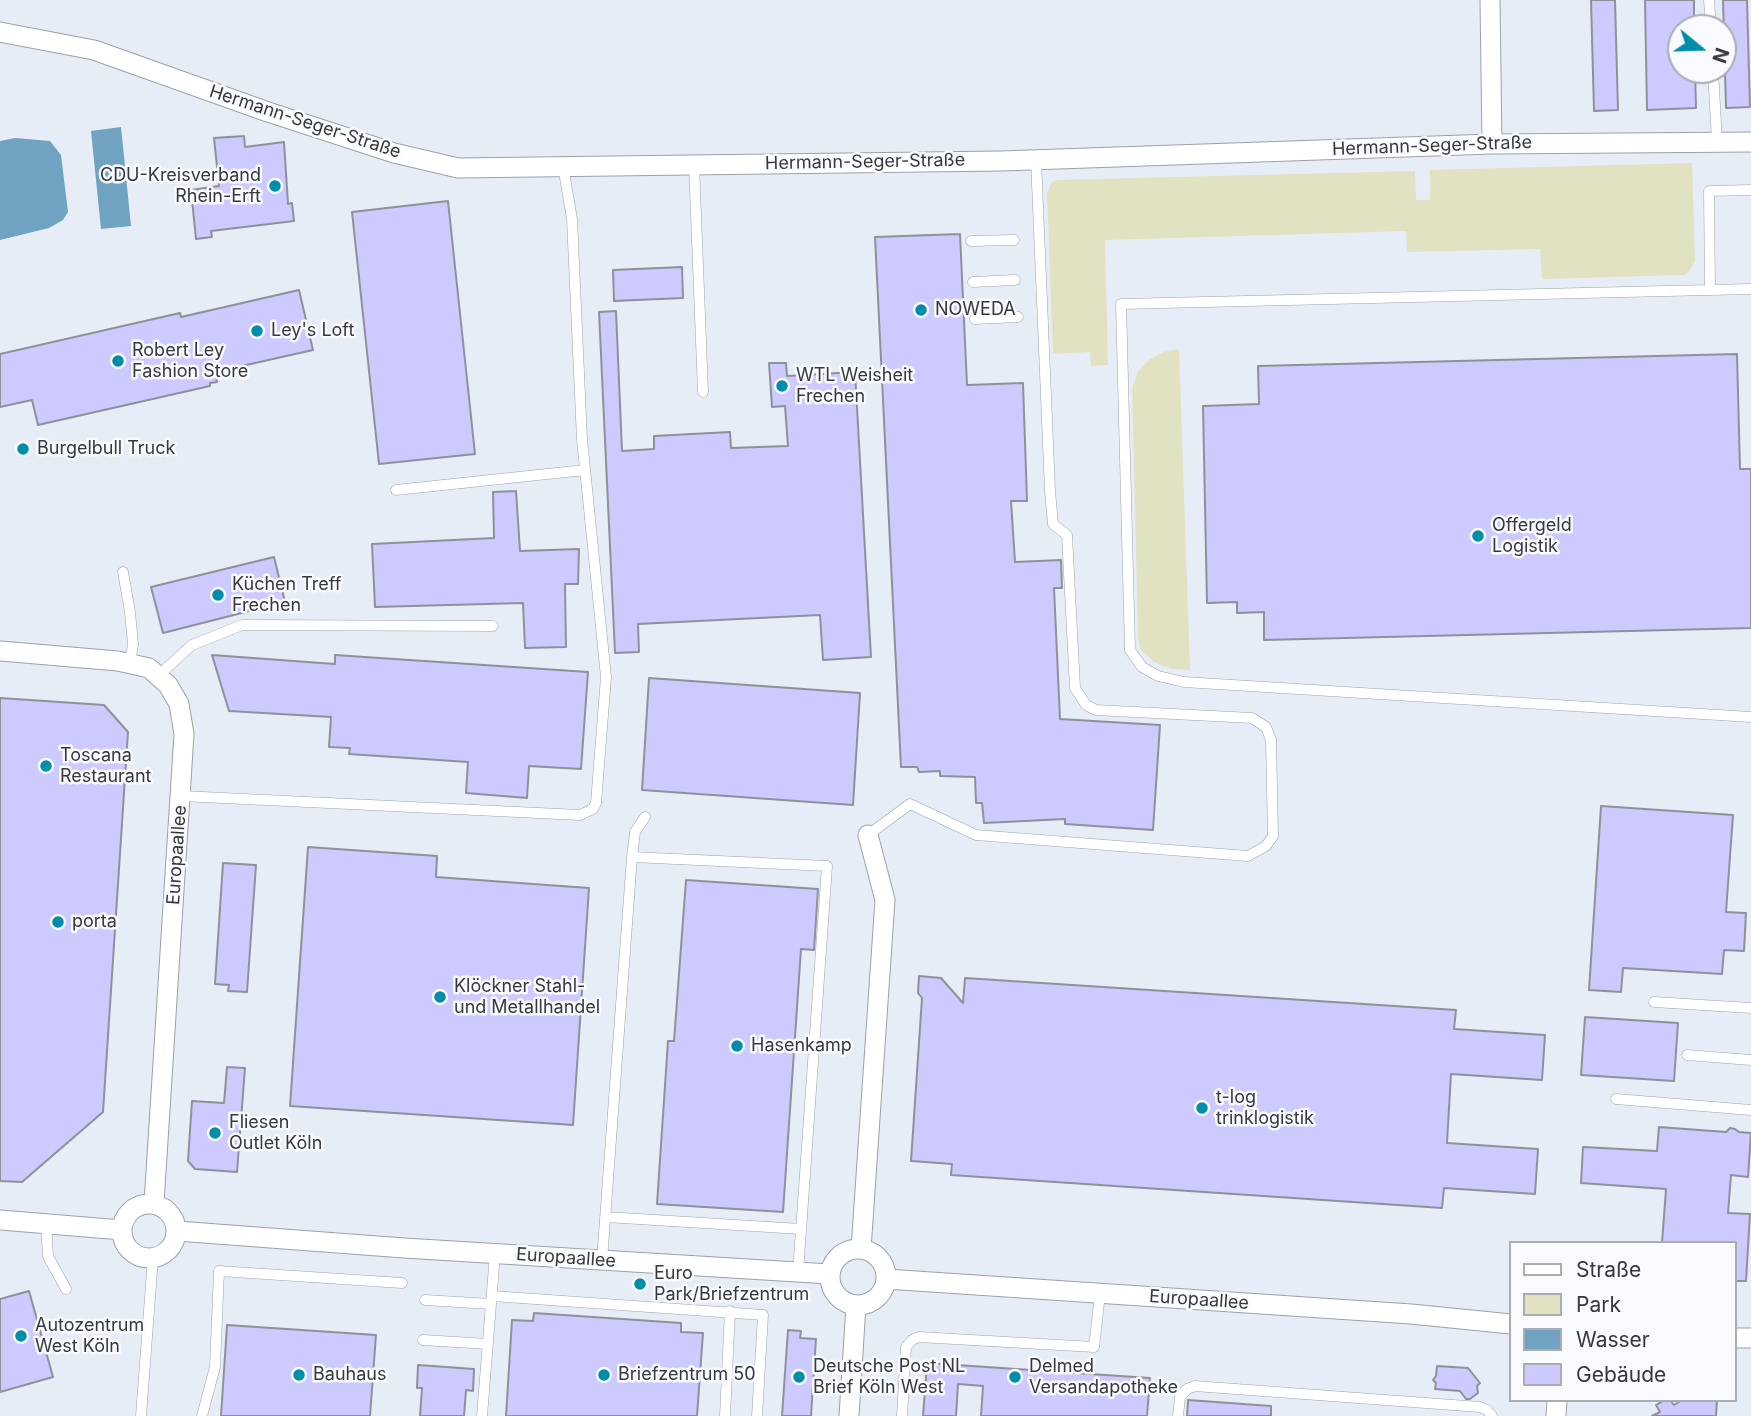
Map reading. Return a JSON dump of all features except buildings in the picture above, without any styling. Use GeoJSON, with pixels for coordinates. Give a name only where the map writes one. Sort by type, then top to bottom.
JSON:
{"type":"FeatureCollection","features":[{"type":"Feature","properties":{"kind":"street"},"geometry":{"type":"LineString","coordinates":[[1490,0],[1492,144]]}},
{"type":"Feature","properties":{"kind":"street","name":"Hermann-Seger-Straße"},"geometry":{"type":"LineString","coordinates":[[0,32],[94,50],[268,112],[394,153],[458,168],[1036,159],[1492,144],[1751,142]]}},
{"type":"Feature","properties":{"kind":"street","name":"Europaallee"},"geometry":{"type":"LineString","coordinates":[[0,651],[149,668],[168,685],[179,704],[184,734],[181,796],[154,1203]]}},
{"type":"Feature","properties":{"kind":"street"},"geometry":{"type":"LineString","coordinates":[[861,1249],[885,900],[868,835]]}},
{"type":"Feature","properties":{"kind":"street"},"geometry":{"type":"LineString","coordinates":[[146,1203],[154,1203],[171,1213],[176,1221],[177,1231],[170,1249],[153,1258],[135,1254],[123,1239],[122,1230],[123,1222],[132,1209],[146,1203]]}},
{"type":"Feature","properties":{"kind":"street"},"geometry":{"type":"LineString","coordinates":[[0,1220],[122,1230]]}},
{"type":"Feature","properties":{"kind":"street","name":"Europaallee"},"geometry":{"type":"LineString","coordinates":[[177,1231],[830,1274]]}},
{"type":"Feature","properties":{"kind":"street"},"geometry":{"type":"LineString","coordinates":[[851,1249],[861,1249],[880,1259],[886,1279],[877,1298],[866,1304],[856,1305],[837,1296],[830,1274],[832,1264],[838,1256],[851,1249]]}},
{"type":"Feature","properties":{"kind":"street","name":"Europaallee"},"geometry":{"type":"LineString","coordinates":[[886,1279],[1412,1314],[1510,1324]]}},
{"type":"Feature","properties":{"kind":"street"},"geometry":{"type":"LineString","coordinates":[[849,1416],[856,1305]]}},
{"type":"Feature","properties":{"kind":"lane"},"geometry":{"type":"LineString","coordinates":[[1714,84],[1717,142]]}},
{"type":"Feature","properties":{"kind":"lane"},"geometry":{"type":"LineString","coordinates":[[868,835],[910,804],[976,835],[1248,856],[1266,846],[1273,836],[1271,740],[1266,727],[1252,718],[1096,710],[1086,705],[1075,688],[1067,535],[1053,524],[1050,491],[1036,159]]}},
{"type":"Feature","properties":{"kind":"lane"},"geometry":{"type":"LineString","coordinates":[[694,163],[703,392]]}},
{"type":"Feature","properties":{"kind":"lane"},"geometry":{"type":"LineString","coordinates":[[181,796],[580,815],[593,809],[598,796],[606,677],[585,470],[572,219],[563,166]]}},
{"type":"Feature","properties":{"kind":"lane"},"geometry":{"type":"LineString","coordinates":[[1710,290],[1709,191],[1751,190]]}},
{"type":"Feature","properties":{"kind":"lane"},"geometry":{"type":"LineString","coordinates":[[971,241],[1014,240]]}},
{"type":"Feature","properties":{"kind":"lane"},"geometry":{"type":"LineString","coordinates":[[973,282],[1015,280]]}},
{"type":"Feature","properties":{"kind":"lane"},"geometry":{"type":"LineString","coordinates":[[1751,289],[1121,304],[1130,650],[1142,667],[1158,676],[1185,682],[1751,717]]}},
{"type":"Feature","properties":{"kind":"lane"},"geometry":{"type":"LineString","coordinates":[[975,319],[1017,317]]}},
{"type":"Feature","properties":{"kind":"lane"},"geometry":{"type":"LineString","coordinates":[[396,490],[585,470]]}},
{"type":"Feature","properties":{"kind":"lane"},"geometry":{"type":"LineString","coordinates":[[123,572],[130,612],[130,664]]}},
{"type":"Feature","properties":{"kind":"lane"},"geometry":{"type":"LineString","coordinates":[[158,676],[192,645],[242,625],[493,626]]}},
{"type":"Feature","properties":{"kind":"lane"},"geometry":{"type":"LineString","coordinates":[[602,1260],[632,857],[635,832],[645,817]]}},
{"type":"Feature","properties":{"kind":"lane"},"geometry":{"type":"LineString","coordinates":[[632,857],[827,866],[798,1272]]}},
{"type":"Feature","properties":{"kind":"lane"},"geometry":{"type":"LineString","coordinates":[[1654,1002],[1751,1008]]}},
{"type":"Feature","properties":{"kind":"lane"},"geometry":{"type":"LineString","coordinates":[[1687,1055],[1751,1060]]}},
{"type":"Feature","properties":{"kind":"lane"},"geometry":{"type":"LineString","coordinates":[[1616,1099],[1751,1110]]}},
{"type":"Feature","properties":{"kind":"lane"},"geometry":{"type":"LineString","coordinates":[[606,1217],[801,1229]]}},
{"type":"Feature","properties":{"kind":"lane"},"geometry":{"type":"LineString","coordinates":[[46,1223],[48,1256],[66,1289]]}},
{"type":"Feature","properties":{"kind":"lane"},"geometry":{"type":"LineString","coordinates":[[482,1416],[495,1254]]}},
{"type":"Feature","properties":{"kind":"lane"},"geometry":{"type":"LineString","coordinates":[[141,1416],[153,1258]]}},
{"type":"Feature","properties":{"kind":"lane"},"geometry":{"type":"LineString","coordinates":[[202,1416],[215,1367],[219,1271],[401,1283]]}},
{"type":"Feature","properties":{"kind":"lane"},"geometry":{"type":"LineString","coordinates":[[902,1416],[906,1347],[912,1340],[919,1337],[1094,1347],[1100,1294]]}},
{"type":"Feature","properties":{"kind":"lane"},"geometry":{"type":"LineString","coordinates":[[425,1300],[491,1300],[730,1311],[763,1315],[757,1416]]}},
{"type":"Feature","properties":{"kind":"lane"},"geometry":{"type":"LineString","coordinates":[[725,1416],[730,1311]]}},
{"type":"Feature","properties":{"kind":"lane"},"geometry":{"type":"LineString","coordinates":[[423,1340],[488,1345]]}},
{"type":"Feature","properties":{"kind":"lane"},"geometry":{"type":"LineString","coordinates":[[1178,1416],[1180,1397],[1187,1389],[1195,1386],[1480,1408],[1487,1410],[1492,1416]]}},
{"type":"Feature","properties":{"kind":"green space"},"geometry":{"type":"Polygon","coordinates":[[[1692,163],[1695,261],[1684,275],[1542,279],[1540,249],[1407,252],[1406,231],[1105,240],[1108,365],[1091,366],[1090,352],[1053,354],[1047,193],[1052,182],[1057,180],[1415,171],[1416,200],[1430,200],[1430,170],[1692,163]]]}},
{"type":"Feature","properties":{"kind":"green space"},"geometry":{"type":"Polygon","coordinates":[[[1179,349],[1190,670],[1172,669],[1154,662],[1140,649],[1138,635],[1132,388],[1138,371],[1149,360],[1163,352],[1179,349]]]}},
{"type":"Feature","properties":{"kind":"water"},"geometry":{"type":"Polygon","coordinates":[[[121,127],[131,226],[101,229],[91,131],[121,127]]]}},
{"type":"Feature","properties":{"kind":"water"},"geometry":{"type":"Polygon","coordinates":[[[15,138],[50,141],[61,155],[68,212],[63,220],[49,228],[0,240],[0,141],[15,138]]]}},
{"type":"Feature","properties":{"kind":"place","name":"CDU-Kreisverband Rhein-Erft"},"geometry":{"type":"Point","coordinates":[275,186]}},
{"type":"Feature","properties":{"kind":"place","name":"NOWEDA"},"geometry":{"type":"Point","coordinates":[921,310]}},
{"type":"Feature","properties":{"kind":"place","name":"Ley's Loft"},"geometry":{"type":"Point","coordinates":[257,331]}},
{"type":"Feature","properties":{"kind":"place","name":"Robert Ley Fashion Store"},"geometry":{"type":"Point","coordinates":[118,361]}},
{"type":"Feature","properties":{"kind":"place","name":"WTL Weisheit Frechen"},"geometry":{"type":"Point","coordinates":[782,386]}},
{"type":"Feature","properties":{"kind":"place","name":"Burgelbull Truck"},"geometry":{"type":"Point","coordinates":[23,449]}},
{"type":"Feature","properties":{"kind":"place","name":"Offergeld Logistik"},"geometry":{"type":"Point","coordinates":[1478,536]}},
{"type":"Feature","properties":{"kind":"place","name":"Küchen Treff Frechen"},"geometry":{"type":"Point","coordinates":[218,595]}},
{"type":"Feature","properties":{"kind":"place","name":"Toscana Restaurant"},"geometry":{"type":"Point","coordinates":[46,766]}},
{"type":"Feature","properties":{"kind":"place","name":"porta"},"geometry":{"type":"Point","coordinates":[58,922]}},
{"type":"Feature","properties":{"kind":"place","name":"Klöckner Stahl- und Metallhandel"},"geometry":{"type":"Point","coordinates":[440,997]}},
{"type":"Feature","properties":{"kind":"place","name":"Hasenkamp"},"geometry":{"type":"Point","coordinates":[737,1046]}},
{"type":"Feature","properties":{"kind":"place","name":"t-log trinklogistik"},"geometry":{"type":"Point","coordinates":[1202,1108]}},
{"type":"Feature","properties":{"kind":"place","name":"Fliesen Outlet Köln"},"geometry":{"type":"Point","coordinates":[215,1133]}},
{"type":"Feature","properties":{"kind":"place","name":"Euro Park/Briefzentrum"},"geometry":{"type":"Point","coordinates":[640,1284]}},
{"type":"Feature","properties":{"kind":"place","name":"Autozentrum West Köln"},"geometry":{"type":"Point","coordinates":[21,1336]}},
{"type":"Feature","properties":{"kind":"place","name":"Bauhaus"},"geometry":{"type":"Point","coordinates":[299,1375]}},
{"type":"Feature","properties":{"kind":"place","name":"Briefzentrum 50"},"geometry":{"type":"Point","coordinates":[604,1375]}},
{"type":"Feature","properties":{"kind":"place","name":"Deutsche Post NL Brief Köln West"},"geometry":{"type":"Point","coordinates":[799,1377]}},
{"type":"Feature","properties":{"kind":"place","name":"Delmed Versandapotheke"},"geometry":{"type":"Point","coordinates":[1015,1377]}}]}
